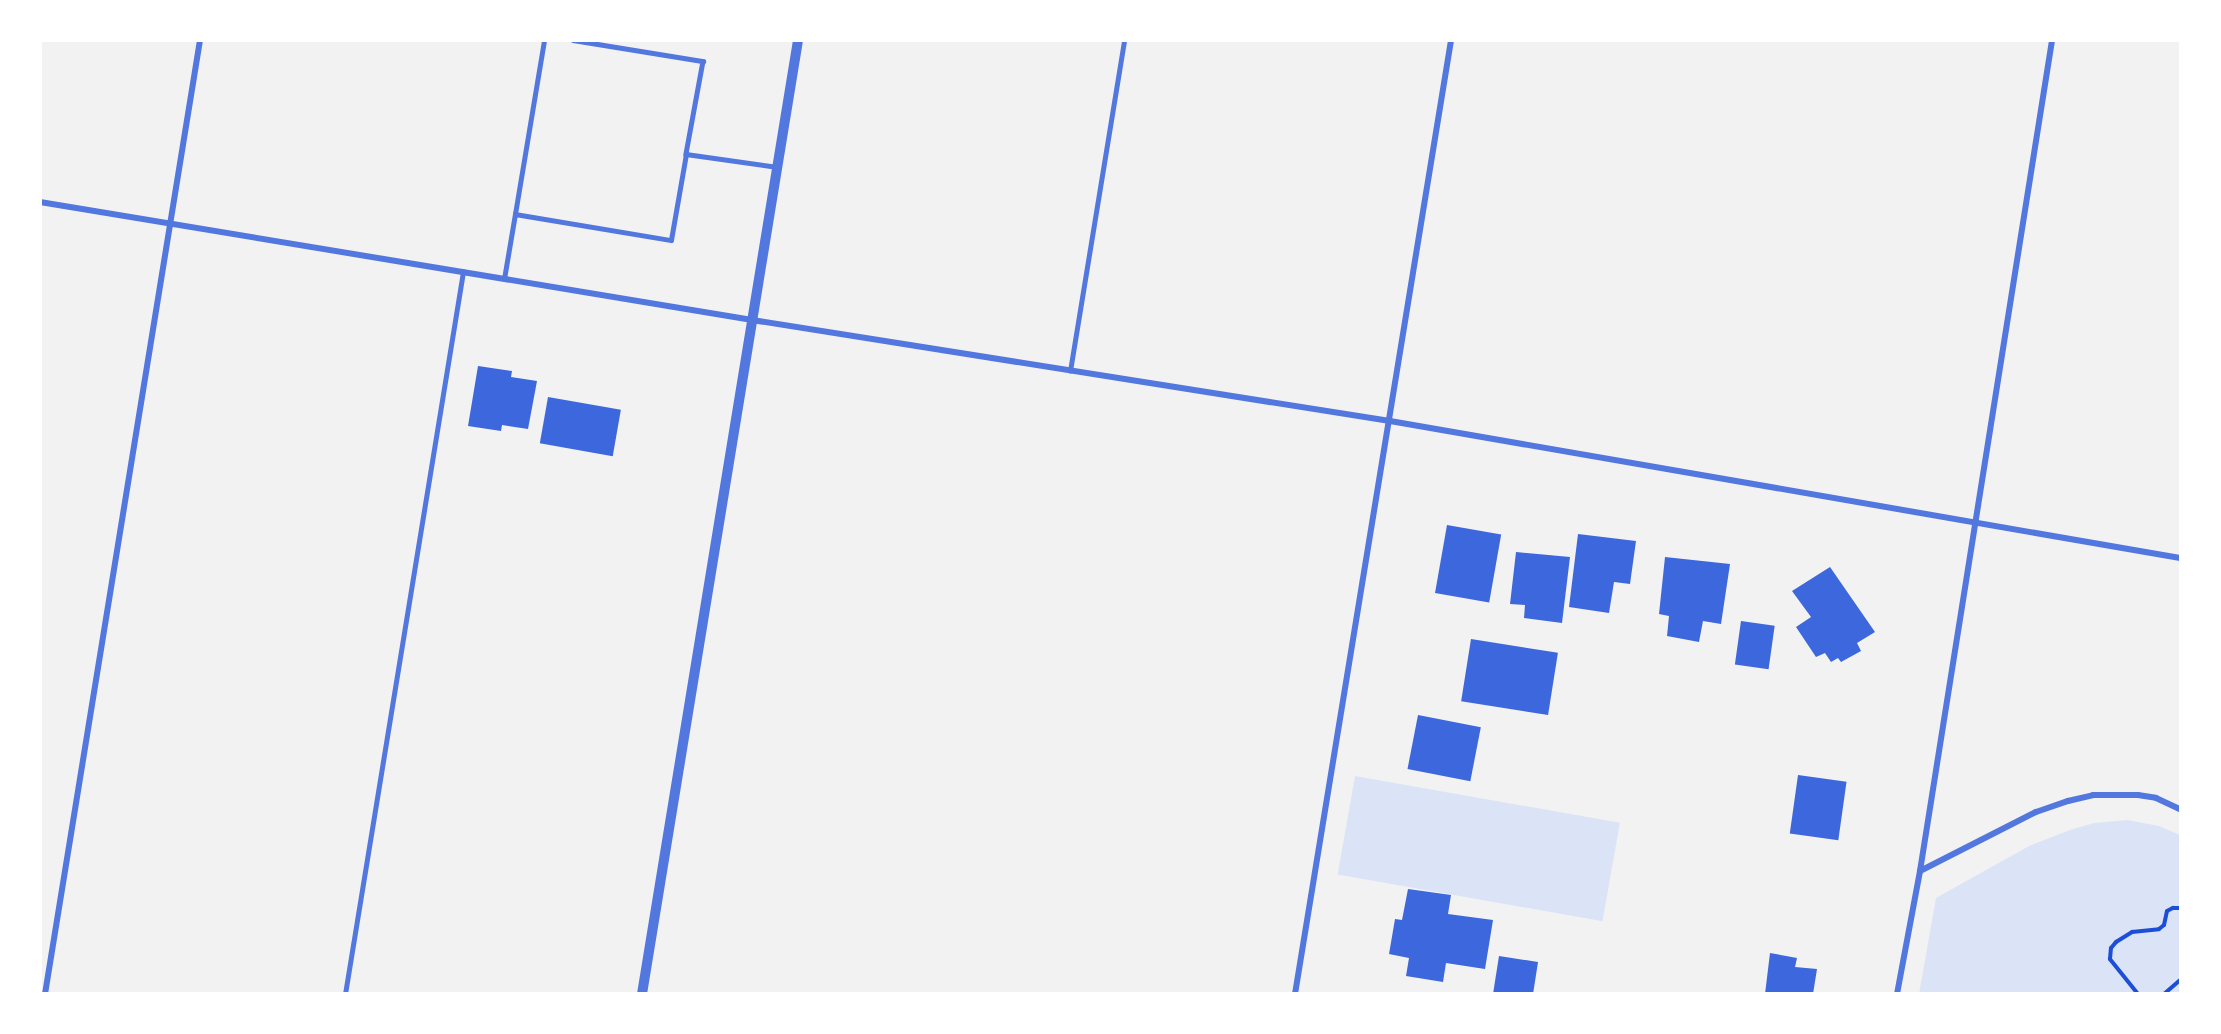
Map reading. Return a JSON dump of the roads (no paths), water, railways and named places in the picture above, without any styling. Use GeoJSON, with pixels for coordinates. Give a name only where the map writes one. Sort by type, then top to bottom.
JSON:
{"type":"FeatureCollection","features":[{"type":"Feature","properties":{"kind":"street"},"geometry":{"type":"LineString","coordinates":[[45,993],[200,40]]}},
{"type":"Feature","properties":{"kind":"street"},"geometry":{"type":"LineString","coordinates":[[642,993],[798,40]]}},
{"type":"Feature","properties":{"kind":"street"},"geometry":{"type":"LineString","coordinates":[[1295,993],[1451,40]]}},
{"type":"Feature","properties":{"kind":"street"},"geometry":{"type":"LineString","coordinates":[[1897,993],[1920,871],[1973,523],[2052,40]]}},
{"type":"Feature","properties":{"kind":"street"},"geometry":{"type":"LineString","coordinates":[[40,202],[752,320],[1390,421],[2181,558]]}},
{"type":"Feature","properties":{"kind":"street"},"geometry":{"type":"LineString","coordinates":[[1920,871],[2036,812],[2093,795],[2139,795],[2156,798],[2181,809]]}},
{"type":"Feature","properties":{"kind":"lane"},"geometry":{"type":"LineString","coordinates":[[504,279],[544,40]]}},
{"type":"Feature","properties":{"kind":"lane"},"geometry":{"type":"LineString","coordinates":[[515,214],[671,240],[703,61],[573,40]]}},
{"type":"Feature","properties":{"kind":"lane"},"geometry":{"type":"LineString","coordinates":[[1070,371],[1124,40]]}},
{"type":"Feature","properties":{"kind":"lane"},"geometry":{"type":"LineString","coordinates":[[687,154],[777,167]]}},
{"type":"Feature","properties":{"kind":"lane"},"geometry":{"type":"LineString","coordinates":[[345,993],[463,272]]}}]}
